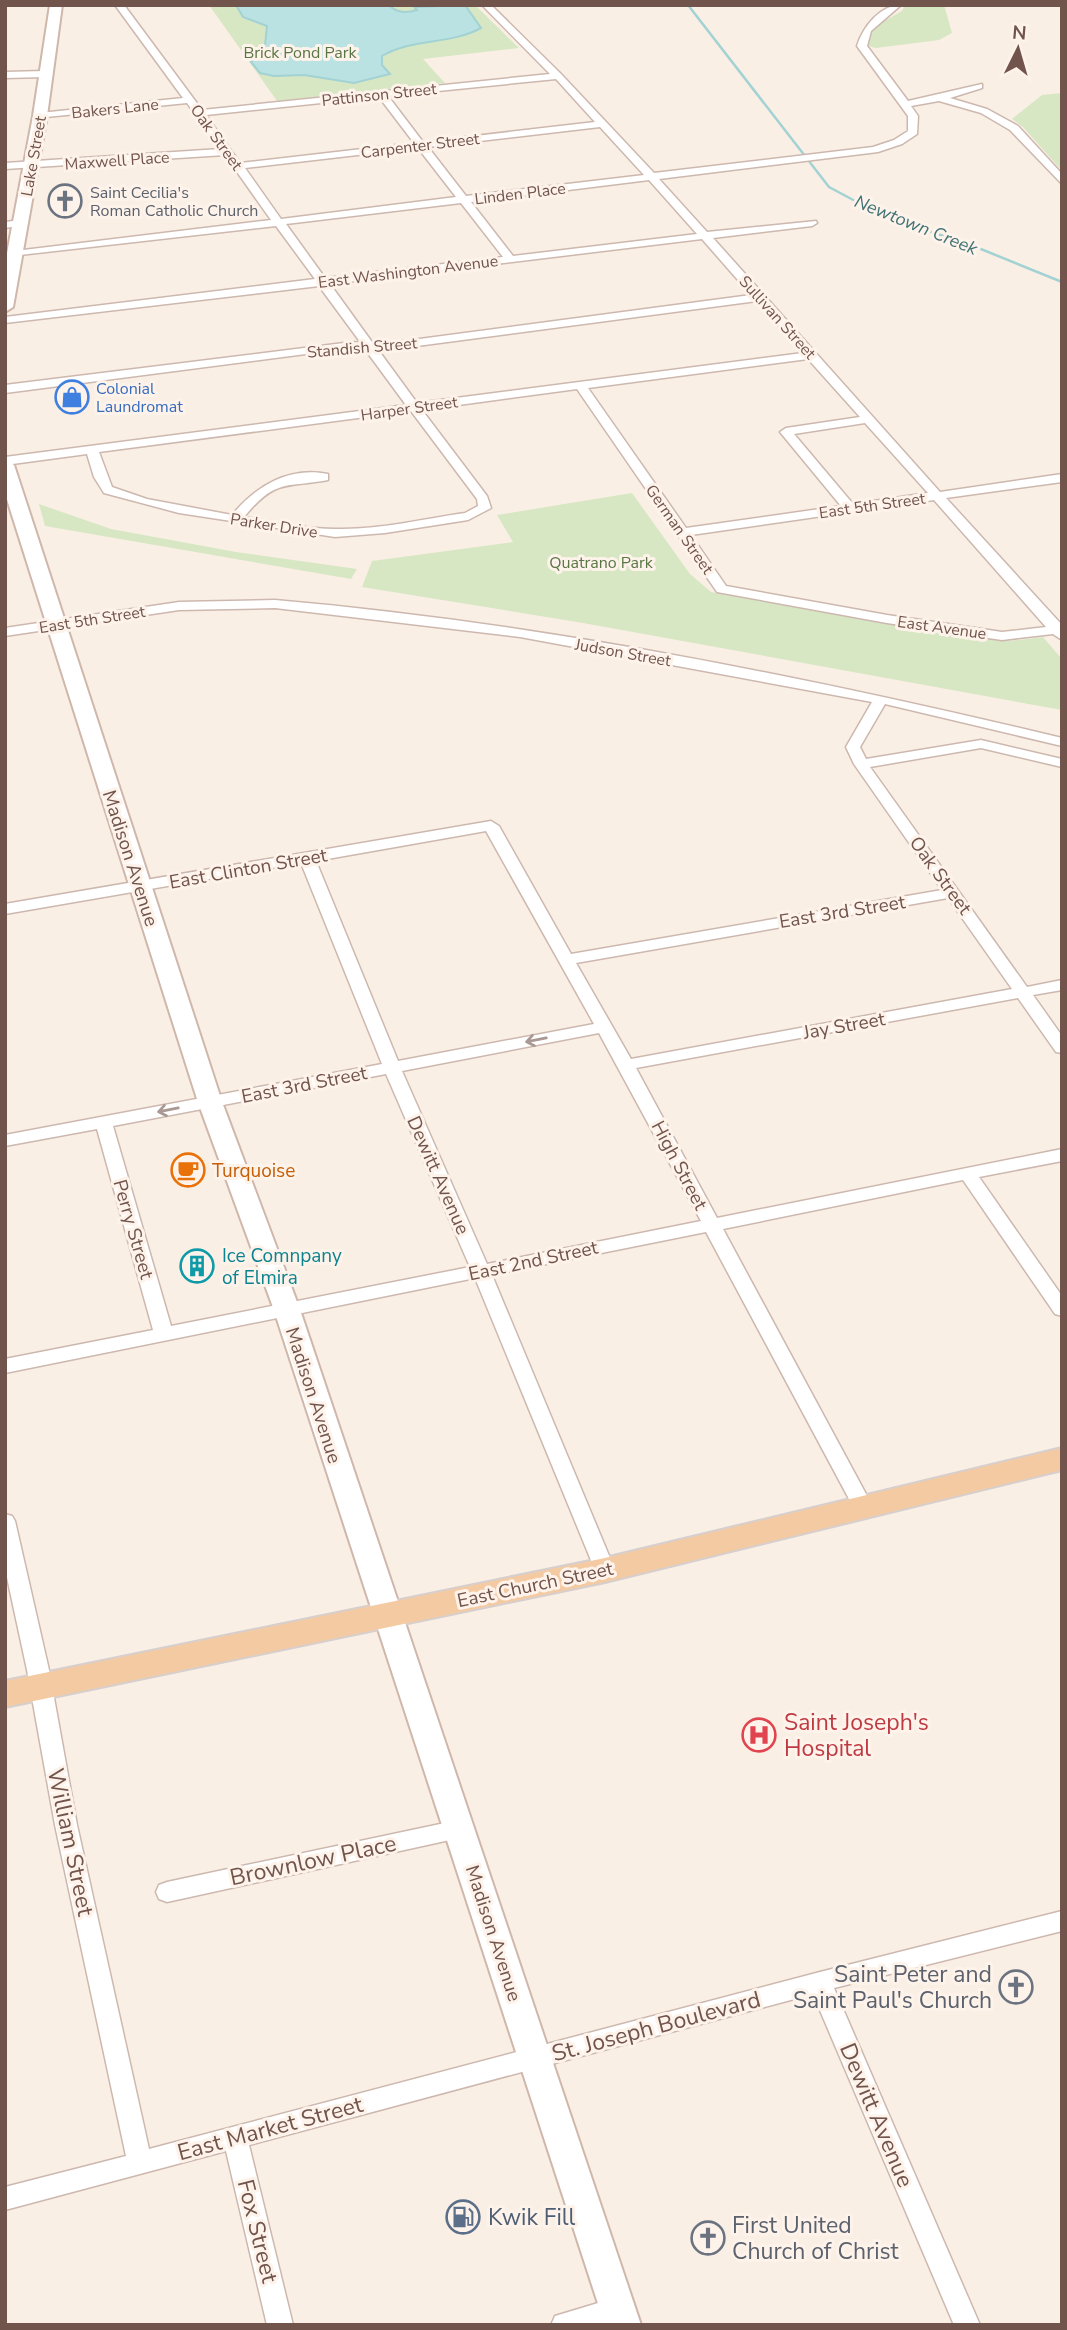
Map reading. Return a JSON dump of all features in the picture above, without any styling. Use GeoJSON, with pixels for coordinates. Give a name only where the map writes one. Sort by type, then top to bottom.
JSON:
{"type":"FeatureCollection","features":[{"type":"Feature","properties":{"kind":"main road","name":"Lake Street"},"geometry":{"type":"LineString","coordinates":[[5,307],[40,116],[56,5]]}},
{"type":"Feature","properties":{"kind":"main road","name":"Madison Avenue"},"geometry":{"type":"LineString","coordinates":[[5,463],[210,1102],[286,1310],[621,2317]]}},
{"type":"Feature","properties":{"kind":"main road","name":"East Church Street"},"geometry":{"type":"LineString","coordinates":[[5,1694],[605,1570],[1062,1459]]}},
{"type":"Feature","properties":{"kind":"street","name":"Oak Street"},"geometry":{"type":"LineString","coordinates":[[119,5],[298,251],[325,281],[370,348],[483,499],[485,508]]}},
{"type":"Feature","properties":{"kind":"street","name":"Sullivan Street"},"geometry":{"type":"LineString","coordinates":[[486,5],[558,76],[652,177],[1060,632]]}},
{"type":"Feature","properties":{"kind":"street"},"geometry":{"type":"LineString","coordinates":[[897,5],[867,30],[862,46],[905,104],[939,99],[979,86]]}},
{"type":"Feature","properties":{"kind":"street"},"geometry":{"type":"LineString","coordinates":[[5,75],[44,74]]}},
{"type":"Feature","properties":{"kind":"street","name":"Pattinson Street"},"geometry":{"type":"LineString","coordinates":[[199,113],[558,76]]}},
{"type":"Feature","properties":{"kind":"street"},"geometry":{"type":"LineString","coordinates":[[381,94],[510,259]]}},
{"type":"Feature","properties":{"kind":"street"},"geometry":{"type":"LineString","coordinates":[[939,99],[984,111],[1014,128],[1062,181]]}},
{"type":"Feature","properties":{"kind":"street","name":"Bakers Lane"},"geometry":{"type":"LineString","coordinates":[[40,116],[190,100]]}},
{"type":"Feature","properties":{"kind":"street","name":"Linden Place"},"geometry":{"type":"LineString","coordinates":[[15,254],[874,150],[898,142],[913,132],[913,116],[905,104]]}},
{"type":"Feature","properties":{"kind":"street","name":"Carpenter Street"},"geometry":{"type":"LineString","coordinates":[[238,166],[603,124]]}},
{"type":"Feature","properties":{"kind":"street","name":"Maxwell Place"},"geometry":{"type":"LineString","coordinates":[[5,166],[228,152]]}},
{"type":"Feature","properties":{"kind":"street"},"geometry":{"type":"LineString","coordinates":[[5,225],[21,223]]}},
{"type":"Feature","properties":{"kind":"street","name":"East Washington Avenue"},"geometry":{"type":"LineString","coordinates":[[5,320],[811,223]]}},
{"type":"Feature","properties":{"kind":"street","name":"Standish Street"},"geometry":{"type":"LineString","coordinates":[[5,389],[352,345],[370,348],[760,297]]}},
{"type":"Feature","properties":{"kind":"street","name":"Harper Street"},"geometry":{"type":"LineString","coordinates":[[5,463],[812,355]]}},
{"type":"Feature","properties":{"kind":"street","name":"German Street"},"geometry":{"type":"LineString","coordinates":[[580,385],[722,589],[822,608]]}},
{"type":"Feature","properties":{"kind":"street"},"geometry":{"type":"LineString","coordinates":[[850,508],[786,432],[870,419]]}},
{"type":"Feature","properties":{"kind":"street","name":"Parker Drive"},"geometry":{"type":"LineString","coordinates":[[92,450],[103,482],[107,489],[116,495],[236,519],[338,533],[468,516],[485,508]]}},
{"type":"Feature","properties":{"kind":"street"},"geometry":{"type":"LineString","coordinates":[[236,519],[250,501],[272,484],[302,477],[324,478]]}},
{"type":"Feature","properties":{"kind":"street","name":"East 5th Street"},"geometry":{"type":"LineString","coordinates":[[682,532],[1062,478]]}},
{"type":"Feature","properties":{"kind":"street","name":"Judson Street"},"geometry":{"type":"LineString","coordinates":[[179,606],[275,604],[520,633],[881,699],[1062,742]]}},
{"type":"Feature","properties":{"kind":"street","name":"East 5th Street"},"geometry":{"type":"LineString","coordinates":[[5,632],[179,606]]}},
{"type":"Feature","properties":{"kind":"street","name":"East Avenue"},"geometry":{"type":"LineString","coordinates":[[822,608],[1002,636],[1060,632]]}},
{"type":"Feature","properties":{"kind":"street"},"geometry":{"type":"LineString","coordinates":[[881,699],[853,747],[861,764],[981,744],[1062,763]]}},
{"type":"Feature","properties":{"kind":"street","name":"Oak Street"},"geometry":{"type":"LineString","coordinates":[[861,764],[1062,1048]]}},
{"type":"Feature","properties":{"kind":"street","name":"East Clinton Street"},"geometry":{"type":"LineString","coordinates":[[5,909],[491,826]]}},
{"type":"Feature","properties":{"kind":"street","name":"High Street"},"geometry":{"type":"LineString","coordinates":[[491,826],[626,1065],[863,1507]]}},
{"type":"Feature","properties":{"kind":"street","name":"Dewitt Avenue"},"geometry":{"type":"LineString","coordinates":[[307,858],[392,1068],[481,1271],[605,1570]]}},
{"type":"Feature","properties":{"kind":"street","name":"East 3rd Street"},"geometry":{"type":"LineString","coordinates":[[566,960],[953,893]]}},
{"type":"Feature","properties":{"kind":"street","name":"Jay Street"},"geometry":{"type":"LineString","coordinates":[[626,1065],[1062,985]]}},
{"type":"Feature","properties":{"kind":"street","name":"East 3rd Street"},"geometry":{"type":"LineString","coordinates":[[5,1141],[603,1027]]}},
{"type":"Feature","properties":{"kind":"street","name":"Perry Street"},"geometry":{"type":"LineString","coordinates":[[104,1123],[164,1335]]}},
{"type":"Feature","properties":{"kind":"street","name":"East 2nd Street"},"geometry":{"type":"LineString","coordinates":[[5,1366],[1062,1155]]}},
{"type":"Feature","properties":{"kind":"street"},"geometry":{"type":"LineString","coordinates":[[968,1175],[1062,1310]]}},
{"type":"Feature","properties":{"kind":"street","name":"William Street"},"geometry":{"type":"LineString","coordinates":[[5,1521],[41,1686],[66,1825],[140,2163]]}},
{"type":"Feature","properties":{"kind":"street","name":"Brownlow Place"},"geometry":{"type":"LineString","coordinates":[[167,1892],[459,1829]]}},
{"type":"Feature","properties":{"kind":"street","name":"St. Joseph Boulevard"},"geometry":{"type":"LineString","coordinates":[[536,2058],[1062,1921]]}},
{"type":"Feature","properties":{"kind":"street","name":"Dewitt Avenue"},"geometry":{"type":"LineString","coordinates":[[820,1982],[967,2325]]}},
{"type":"Feature","properties":{"kind":"street","name":"East Market Street"},"geometry":{"type":"LineString","coordinates":[[5,2199],[536,2058]]}},
{"type":"Feature","properties":{"kind":"street","name":"Fox Street"},"geometry":{"type":"LineString","coordinates":[[235,2138],[280,2325]]}},
{"type":"Feature","properties":{"kind":"street"},"geometry":{"type":"LineString","coordinates":[[564,2325],[621,2317]]}},
{"type":"Feature","properties":{"kind":"green space","name":"Brick Pond Park"},"geometry":{"type":"Polygon","coordinates":[[[209,5],[475,5],[519,48],[423,59],[445,83],[277,101],[209,5]]]}},
{"type":"Feature","properties":{"kind":"green space"},"geometry":{"type":"Polygon","coordinates":[[[905,5],[944,5],[952,33],[939,40],[876,48],[868,46],[870,29],[902,11],[905,5]]]}},
{"type":"Feature","properties":{"kind":"green space"},"geometry":{"type":"Polygon","coordinates":[[[1062,93],[1062,171],[1023,127],[1012,119],[1042,95],[1062,93]]]}},
{"type":"Feature","properties":{"kind":"green space","name":"Quatrano Park"},"geometry":{"type":"Polygon","coordinates":[[[632,493],[690,574],[711,592],[953,634],[1010,641],[1043,637],[1062,659],[1062,710],[583,623],[362,587],[372,561],[513,542],[497,515],[632,493]]]}},
{"type":"Feature","properties":{"kind":"green space"},"geometry":{"type":"Polygon","coordinates":[[[39,504],[111,529],[236,552],[357,569],[351,579],[45,526],[39,504]]]}},
{"type":"Feature","properties":{"kind":"water","name":"Brick Pond Park"},"geometry":{"type":"Polygon","coordinates":[[[236,5],[389,5],[395,10],[406,12],[417,10],[414,7],[465,5],[481,28],[457,37],[394,50],[382,56],[382,65],[390,74],[354,83],[304,75],[274,76],[260,73],[251,62],[265,45],[267,26],[243,17],[236,5]]]}},
{"type":"Feature","properties":{"kind":"waterway","name":"Newtown Creek"},"geometry":{"type":"LineString","coordinates":[[688,5],[829,187],[885,217],[971,245],[1062,282]]}},
{"type":"Feature","properties":{"kind":"place","name":"Saint Cecilia's Roman Catholic Church"},"geometry":{"type":"Point","coordinates":[65,201]}},
{"type":"Feature","properties":{"kind":"place","name":"Colonial Laundromat"},"geometry":{"type":"Point","coordinates":[72,397]}},
{"type":"Feature","properties":{"kind":"place","name":"Turquoise"},"geometry":{"type":"Point","coordinates":[188,1170]}},
{"type":"Feature","properties":{"kind":"place","name":"Ice Comnpany of Elmira"},"geometry":{"type":"Point","coordinates":[197,1266]}},
{"type":"Feature","properties":{"kind":"place","name":"Saint Joseph's Hospital"},"geometry":{"type":"Point","coordinates":[759,1735]}},
{"type":"Feature","properties":{"kind":"place","name":"Saint Peter and Saint Paul's Church"},"geometry":{"type":"Point","coordinates":[1016,1987]}},
{"type":"Feature","properties":{"kind":"place","name":"Kwik Fill"},"geometry":{"type":"Point","coordinates":[463,2217]}},
{"type":"Feature","properties":{"kind":"place","name":"First United Church of Christ"},"geometry":{"type":"Point","coordinates":[708,2238]}}]}
